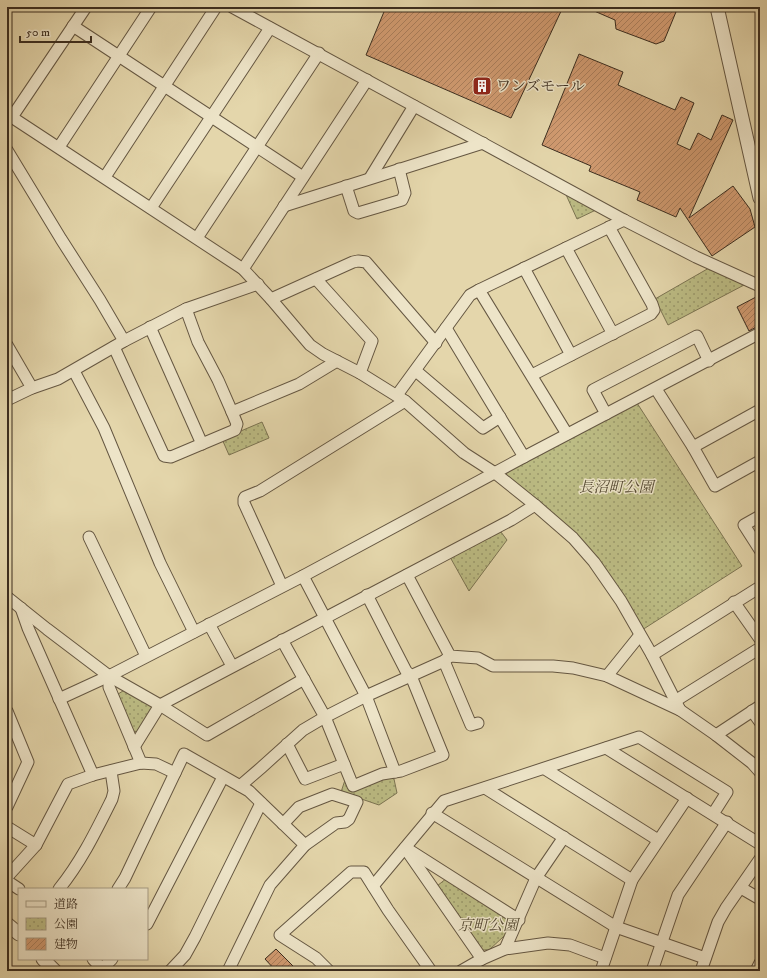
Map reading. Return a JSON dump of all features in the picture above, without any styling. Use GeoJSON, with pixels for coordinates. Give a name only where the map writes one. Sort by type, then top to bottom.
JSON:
{"type":"FeatureCollection","features":[{"type":"Feature","properties":{"kind":"street"},"geometry":{"type":"LineString","coordinates":[[86,7],[10,115],[243,269],[258,284],[310,345],[323,354],[360,373],[401,398],[464,453],[495,473],[573,538],[594,562],[621,601],[652,655],[678,705]]}},
{"type":"Feature","properties":{"kind":"street"},"geometry":{"type":"LineString","coordinates":[[59,147],[151,7]]}},
{"type":"Feature","properties":{"kind":"street"},"geometry":{"type":"LineString","coordinates":[[105,177],[216,7]]}},
{"type":"Feature","properties":{"kind":"street"},"geometry":{"type":"LineString","coordinates":[[232,7],[624,220],[696,257],[760,286]]}},
{"type":"Feature","properties":{"kind":"street"},"geometry":{"type":"LineString","coordinates":[[717,7],[756,163],[760,198]]}},
{"type":"Feature","properties":{"kind":"street"},"geometry":{"type":"LineString","coordinates":[[73,26],[303,177]]}},
{"type":"Feature","properties":{"kind":"street"},"geometry":{"type":"LineString","coordinates":[[151,208],[270,28]]}},
{"type":"Feature","properties":{"kind":"street"},"geometry":{"type":"LineString","coordinates":[[197,238],[319,53]]}},
{"type":"Feature","properties":{"kind":"street"},"geometry":{"type":"LineString","coordinates":[[243,269],[367,80]]}},
{"type":"Feature","properties":{"kind":"street"},"geometry":{"type":"LineString","coordinates":[[370,178],[414,106]]}},
{"type":"Feature","properties":{"kind":"street"},"geometry":{"type":"LineString","coordinates":[[284,206],[483,143]]}},
{"type":"Feature","properties":{"kind":"street"},"geometry":{"type":"LineString","coordinates":[[7,150],[124,341]]}},
{"type":"Feature","properties":{"kind":"street"},"geometry":{"type":"LineString","coordinates":[[346,186],[354,211],[358,213],[402,200],[405,193],[399,169]]}},
{"type":"Feature","properties":{"kind":"street"},"geometry":{"type":"LineString","coordinates":[[282,586],[244,503],[245,497],[260,491],[401,398],[416,371],[466,300],[479,290],[624,220]]}},
{"type":"Feature","properties":{"kind":"street"},"geometry":{"type":"LineString","coordinates":[[532,375],[651,314],[654,310],[609,227]]}},
{"type":"Feature","properties":{"kind":"street"},"geometry":{"type":"LineString","coordinates":[[566,248],[613,334]]}},
{"type":"Feature","properties":{"kind":"street"},"geometry":{"type":"LineString","coordinates":[[270,299],[353,262],[366,262],[436,343]]}},
{"type":"Feature","properties":{"kind":"street"},"geometry":{"type":"LineString","coordinates":[[524,268],[571,355]]}},
{"type":"Feature","properties":{"kind":"street"},"geometry":{"type":"LineString","coordinates":[[316,279],[372,341],[360,373]]}},
{"type":"Feature","properties":{"kind":"street"},"geometry":{"type":"LineString","coordinates":[[7,400],[74,371],[124,341],[186,309],[258,284]]}},
{"type":"Feature","properties":{"kind":"street"},"geometry":{"type":"LineString","coordinates":[[479,290],[567,434]]}},
{"type":"Feature","properties":{"kind":"street"},"geometry":{"type":"LineString","coordinates":[[114,347],[164,456],[171,457],[235,430],[237,424],[218,380],[198,342],[186,309]]}},
{"type":"Feature","properties":{"kind":"street"},"geometry":{"type":"LineString","coordinates":[[150,327],[202,444]]}},
{"type":"Feature","properties":{"kind":"street"},"geometry":{"type":"LineString","coordinates":[[446,328],[524,457]]}},
{"type":"Feature","properties":{"kind":"street"},"geometry":{"type":"LineString","coordinates":[[59,699],[109,676],[303,576],[567,434],[760,334]]}},
{"type":"Feature","properties":{"kind":"street"},"geometry":{"type":"LineString","coordinates":[[606,414],[593,390],[683,343],[697,336],[709,361]]}},
{"type":"Feature","properties":{"kind":"street"},"geometry":{"type":"LineString","coordinates":[[7,345],[32,388]]}},
{"type":"Feature","properties":{"kind":"street"},"geometry":{"type":"LineString","coordinates":[[232,412],[299,384],[337,361]]}},
{"type":"Feature","properties":{"kind":"street"},"geometry":{"type":"LineString","coordinates":[[74,371],[104,428],[160,562],[194,632]]}},
{"type":"Feature","properties":{"kind":"street"},"geometry":{"type":"LineString","coordinates":[[416,371],[483,428],[500,417]]}},
{"type":"Feature","properties":{"kind":"street"},"geometry":{"type":"LineString","coordinates":[[656,389],[715,486],[760,461]]}},
{"type":"Feature","properties":{"kind":"street"},"geometry":{"type":"LineString","coordinates":[[692,447],[760,410]]}},
{"type":"Feature","properties":{"kind":"street"},"geometry":{"type":"LineString","coordinates":[[134,747],[160,705],[511,520],[535,505]]}},
{"type":"Feature","properties":{"kind":"street"},"geometry":{"type":"LineString","coordinates":[[760,516],[744,525],[760,550]]}},
{"type":"Feature","properties":{"kind":"street"},"geometry":{"type":"LineString","coordinates":[[89,537],[146,656]]}},
{"type":"Feature","properties":{"kind":"street"},"geometry":{"type":"LineString","coordinates":[[407,575],[447,659],[471,725],[478,723]]}},
{"type":"Feature","properties":{"kind":"street"},"geometry":{"type":"LineString","coordinates":[[303,576],[366,696],[395,772]]}},
{"type":"Feature","properties":{"kind":"street"},"geometry":{"type":"LineString","coordinates":[[652,655],[760,587]]}},
{"type":"Feature","properties":{"kind":"street"},"geometry":{"type":"LineString","coordinates":[[282,640],[325,717],[353,786],[382,774],[401,771],[443,754],[412,676],[406,671],[367,595]]}},
{"type":"Feature","properties":{"kind":"street"},"geometry":{"type":"LineString","coordinates":[[7,597],[109,676],[160,705],[207,735],[304,679]]}},
{"type":"Feature","properties":{"kind":"street"},"geometry":{"type":"LineString","coordinates":[[734,602],[760,640]]}},
{"type":"Feature","properties":{"kind":"street"},"geometry":{"type":"LineString","coordinates":[[20,608],[93,775]]}},
{"type":"Feature","properties":{"kind":"street"},"geometry":{"type":"LineString","coordinates":[[209,624],[232,666]]}},
{"type":"Feature","properties":{"kind":"street"},"geometry":{"type":"LineString","coordinates":[[606,676],[640,634]]}},
{"type":"Feature","properties":{"kind":"street"},"geometry":{"type":"LineString","coordinates":[[678,705],[760,648]]}},
{"type":"Feature","properties":{"kind":"street"},"geometry":{"type":"LineString","coordinates":[[240,786],[303,730],[325,717],[366,696],[447,659],[478,658],[493,666],[552,666],[573,668],[606,676],[678,705],[752,763],[760,772]]}},
{"type":"Feature","properties":{"kind":"street"},"geometry":{"type":"LineString","coordinates":[[109,676],[109,687],[141,763]]}},
{"type":"Feature","properties":{"kind":"street"},"geometry":{"type":"LineString","coordinates":[[716,735],[756,708],[760,722]]}},
{"type":"Feature","properties":{"kind":"street"},"geometry":{"type":"LineString","coordinates":[[7,710],[28,762],[7,807]]}},
{"type":"Feature","properties":{"kind":"street"},"geometry":{"type":"LineString","coordinates":[[373,886],[432,813],[444,801],[639,738],[727,792],[713,814]]}},
{"type":"Feature","properties":{"kind":"street"},"geometry":{"type":"LineString","coordinates":[[287,744],[305,779],[344,764]]}},
{"type":"Feature","properties":{"kind":"street"},"geometry":{"type":"LineString","coordinates":[[606,748],[727,822],[760,844]]}},
{"type":"Feature","properties":{"kind":"street"},"geometry":{"type":"LineString","coordinates":[[119,888],[125,878],[184,754],[249,791],[305,845]]}},
{"type":"Feature","properties":{"kind":"street"},"geometry":{"type":"LineString","coordinates":[[7,877],[36,845],[68,784],[93,775],[141,763],[156,764],[175,773]]}},
{"type":"Feature","properties":{"kind":"street"},"geometry":{"type":"LineString","coordinates":[[545,769],[658,840]]}},
{"type":"Feature","properties":{"kind":"street"},"geometry":{"type":"LineString","coordinates":[[60,888],[85,852],[112,799],[114,791],[111,771]]}},
{"type":"Feature","properties":{"kind":"street"},"geometry":{"type":"LineString","coordinates":[[148,922],[223,777]]}},
{"type":"Feature","properties":{"kind":"street"},"geometry":{"type":"LineString","coordinates":[[485,788],[632,880]]}},
{"type":"Feature","properties":{"kind":"street"},"geometry":{"type":"LineString","coordinates":[[228,971],[270,885],[305,845],[336,823],[345,822],[349,819],[357,802],[332,794],[299,807],[283,824]]}},
{"type":"Feature","properties":{"kind":"street"},"geometry":{"type":"LineString","coordinates":[[601,971],[632,880],[687,798]]}},
{"type":"Feature","properties":{"kind":"street"},"geometry":{"type":"LineString","coordinates":[[170,971],[185,955],[195,937],[261,803]]}},
{"type":"Feature","properties":{"kind":"street"},"geometry":{"type":"LineString","coordinates":[[432,813],[616,927],[705,958]]}},
{"type":"Feature","properties":{"kind":"street"},"geometry":{"type":"LineString","coordinates":[[652,971],[678,894],[727,822]]}},
{"type":"Feature","properties":{"kind":"street"},"geometry":{"type":"LineString","coordinates":[[7,827],[36,845]]}},
{"type":"Feature","properties":{"kind":"street"},"geometry":{"type":"LineString","coordinates":[[505,949],[519,920],[536,878],[564,837]]}},
{"type":"Feature","properties":{"kind":"street"},"geometry":{"type":"LineString","coordinates":[[405,848],[519,920]]}},
{"type":"Feature","properties":{"kind":"street"},"geometry":{"type":"LineString","coordinates":[[405,848],[482,959]]}},
{"type":"Feature","properties":{"kind":"street"},"geometry":{"type":"LineString","coordinates":[[701,971],[718,922],[760,859]]}},
{"type":"Feature","properties":{"kind":"street"},"geometry":{"type":"LineString","coordinates":[[328,971],[316,958],[280,935],[351,872],[364,872],[388,910],[431,971]]}},
{"type":"Feature","properties":{"kind":"street"},"geometry":{"type":"LineString","coordinates":[[7,881],[18,888]]}},
{"type":"Feature","properties":{"kind":"street"},"geometry":{"type":"LineString","coordinates":[[741,888],[760,899]]}},
{"type":"Feature","properties":{"kind":"street"},"geometry":{"type":"LineString","coordinates":[[460,971],[505,949],[548,942],[570,945],[605,958]]}},
{"type":"Feature","properties":{"kind":"street"},"geometry":{"type":"LineString","coordinates":[[44,960],[55,971]]}},
{"type":"Feature","properties":{"kind":"street"},"geometry":{"type":"LineString","coordinates":[[94,960],[103,970],[111,960]]}},
{"type":"Feature","properties":{"kind":"street"},"geometry":{"type":"LineString","coordinates":[[756,971],[760,963]]}},
{"type":"Feature","properties":{"kind":"green space"},"geometry":{"type":"Polygon","coordinates":[[[563,188],[598,209],[577,219],[563,188]]]}},
{"type":"Feature","properties":{"kind":"green space"},"geometry":{"type":"Polygon","coordinates":[[[709,268],[746,284],[668,325],[655,299],[709,268]]]}},
{"type":"Feature","properties":{"kind":"green space","name":"長沼町公園"},"geometry":{"type":"Polygon","coordinates":[[[637,403],[742,566],[642,630],[602,566],[507,477],[506,470],[637,403]]]}},
{"type":"Feature","properties":{"kind":"green space"},"geometry":{"type":"Polygon","coordinates":[[[262,422],[269,438],[229,455],[222,439],[262,422]]]}},
{"type":"Feature","properties":{"kind":"green space"},"geometry":{"type":"Polygon","coordinates":[[[501,532],[507,540],[469,591],[450,557],[501,532]]]}},
{"type":"Feature","properties":{"kind":"green space"},"geometry":{"type":"Polygon","coordinates":[[[126,689],[153,705],[154,710],[141,732],[132,731],[115,696],[126,689]]]}},
{"type":"Feature","properties":{"kind":"green space"},"geometry":{"type":"Polygon","coordinates":[[[385,776],[394,779],[397,793],[379,805],[341,792],[346,777],[350,789],[385,776]]]}},
{"type":"Feature","properties":{"kind":"green space","name":"京町公園"},"geometry":{"type":"Polygon","coordinates":[[[447,878],[515,920],[516,925],[489,950],[482,950],[437,886],[447,878]]]}},
{"type":"Feature","properties":{"kind":"building","name":"ワンズモール"},"geometry":{"type":"Polygon","coordinates":[[[386,7],[563,7],[511,118],[366,55],[386,7]]]}},
{"type":"Feature","properties":{"kind":"building"},"geometry":{"type":"Polygon","coordinates":[[[585,7],[678,7],[664,41],[656,44],[616,29],[615,20],[585,7]]]}},
{"type":"Feature","properties":{"kind":"building"},"geometry":{"type":"Polygon","coordinates":[[[579,54],[623,72],[618,85],[675,110],[681,97],[694,103],[677,144],[690,150],[698,133],[711,140],[722,115],[733,120],[689,218],[733,186],[750,209],[755,227],[712,256],[680,208],[676,217],[637,200],[640,192],[589,171],[591,166],[542,145],[579,54]]]}},
{"type":"Feature","properties":{"kind":"building"},"geometry":{"type":"Polygon","coordinates":[[[756,297],[760,305],[760,325],[749,331],[737,307],[756,297]]]}},
{"type":"Feature","properties":{"kind":"building"},"geometry":{"type":"Polygon","coordinates":[[[276,949],[298,971],[276,971],[265,959],[276,949]]]}},
{"type":"Feature","properties":{"kind":"place","name":"ワンズモール"},"geometry":{"type":"Point","coordinates":[482,86]}}]}
